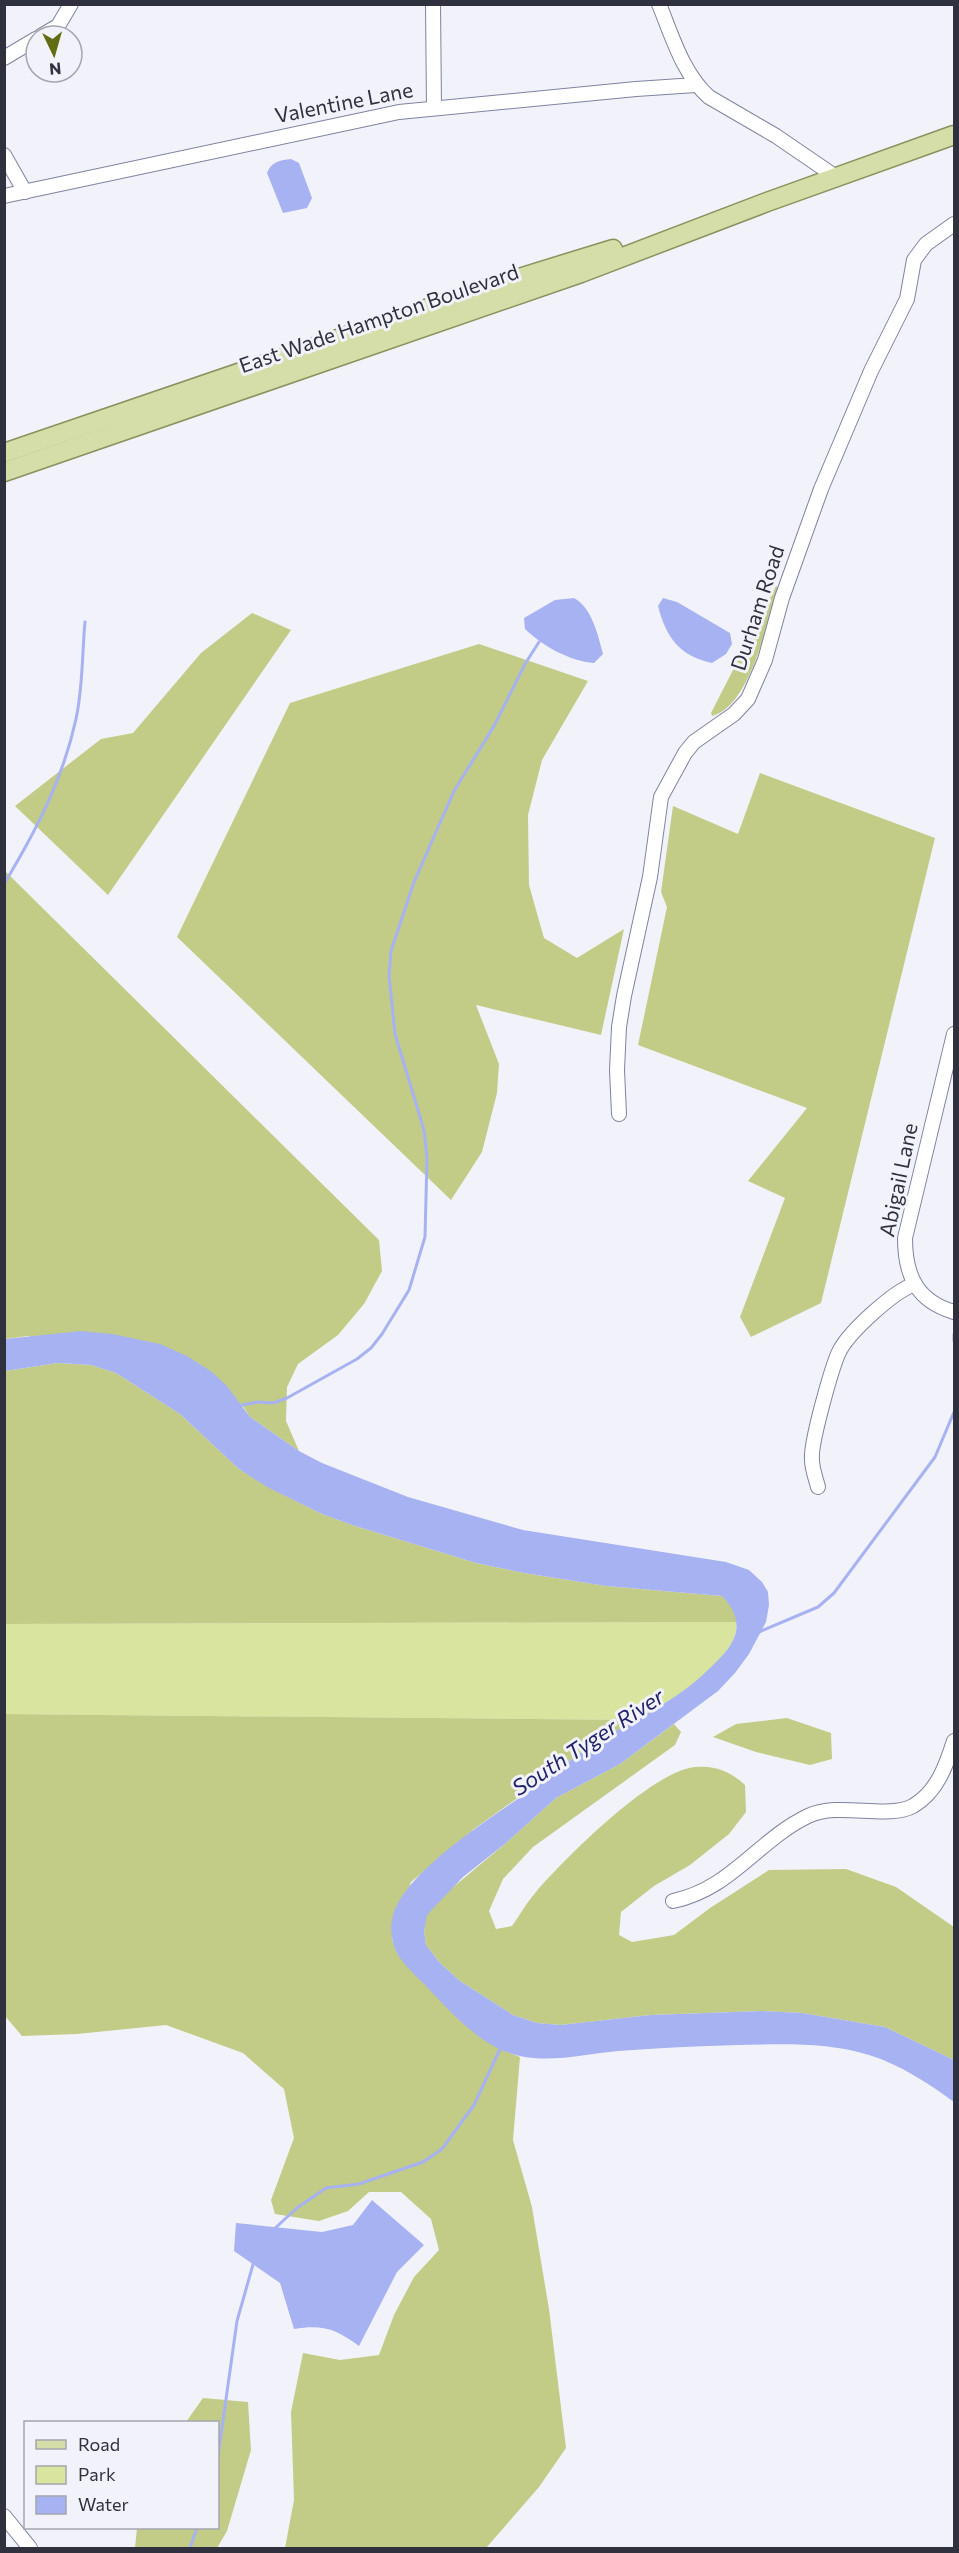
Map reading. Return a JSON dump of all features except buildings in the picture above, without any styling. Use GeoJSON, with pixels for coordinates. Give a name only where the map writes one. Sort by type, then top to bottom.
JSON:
{"type":"FeatureCollection","features":[{"type":"Feature","properties":{"kind":"main road","name":"East Wade Hampton Boulevard"},"geometry":{"type":"LineString","coordinates":[[4,453],[209,392],[495,294],[581,273],[767,202],[954,135]]}},
{"type":"Feature","properties":{"kind":"main road","name":"East Wade Hampton Boulevard"},"geometry":{"type":"LineString","coordinates":[[4,472],[209,392]]}},
{"type":"Feature","properties":{"kind":"street"},"geometry":{"type":"LineString","coordinates":[[58,24],[71,4]]}},
{"type":"Feature","properties":{"kind":"street"},"geometry":{"type":"LineString","coordinates":[[433,4],[434,107]]}},
{"type":"Feature","properties":{"kind":"street"},"geometry":{"type":"LineString","coordinates":[[659,4],[696,85],[709,97],[776,136],[836,177]]}},
{"type":"Feature","properties":{"kind":"street"},"geometry":{"type":"LineString","coordinates":[[4,58],[24,46]]}},
{"type":"Feature","properties":{"kind":"street","name":"Valentine Lane"},"geometry":{"type":"LineString","coordinates":[[4,196],[399,112],[434,107],[696,85]]}},
{"type":"Feature","properties":{"kind":"street"},"geometry":{"type":"LineString","coordinates":[[4,155],[25,192]]}},
{"type":"Feature","properties":{"kind":"street","name":"Durham Road"},"geometry":{"type":"LineString","coordinates":[[619,1114],[618,1049],[624,996],[650,877],[653,841],[661,797],[685,753],[694,742],[734,714],[748,699],[765,660],[782,598],[821,489],[871,371],[907,299],[915,260],[926,244],[954,224]]}},
{"type":"Feature","properties":{"kind":"street","name":"Abigail Lane"},"geometry":{"type":"LineString","coordinates":[[954,1034],[905,1238],[905,1258],[909,1276],[922,1294],[937,1307],[954,1312]]}},
{"type":"Feature","properties":{"kind":"street"},"geometry":{"type":"LineString","coordinates":[[818,1487],[811,1459],[825,1398],[839,1352],[879,1309],[906,1287],[915,1284]]}},
{"type":"Feature","properties":{"kind":"street"},"geometry":{"type":"LineString","coordinates":[[673,1900],[697,1895],[713,1886],[809,1815],[829,1810],[894,1810],[911,1807],[933,1788],[941,1776],[954,1741]]}},
{"type":"Feature","properties":{"kind":"street"},"geometry":{"type":"LineString","coordinates":[[4,2516],[30,2548]]}},
{"type":"Feature","properties":{"kind":"green space"},"geometry":{"type":"Polygon","coordinates":[[[776,586],[778,587],[763,640],[747,680],[737,697],[725,709],[712,716],[711,713],[776,586]]]}},
{"type":"Feature","properties":{"kind":"green space"},"geometry":{"type":"Polygon","coordinates":[[[252,613],[291,630],[108,895],[15,806],[101,739],[133,733],[201,653],[252,613]]]}},
{"type":"Feature","properties":{"kind":"green space"},"geometry":{"type":"Polygon","coordinates":[[[479,644],[588,681],[542,760],[528,815],[529,885],[544,938],[577,958],[624,929],[601,1035],[476,1005],[499,1064],[497,1093],[482,1152],[451,1200],[177,937],[290,703],[479,644]]]}},
{"type":"Feature","properties":{"kind":"green space"},"geometry":{"type":"Polygon","coordinates":[[[760,773],[935,838],[821,1303],[751,1337],[740,1317],[785,1198],[748,1181],[807,1108],[638,1045],[667,907],[661,892],[673,806],[738,834],[760,773]]]}},
{"type":"Feature","properties":{"kind":"green space"},"geometry":{"type":"Polygon","coordinates":[[[4,870],[379,1240],[382,1271],[364,1304],[338,1335],[298,1364],[287,1387],[286,1421],[299,1451],[250,1417],[242,1405],[28,1336],[5,1339],[4,870]]]}},
{"type":"Feature","properties":{"kind":"green space"},"geometry":{"type":"Polygon","coordinates":[[[58,1363],[91,1365],[116,1373],[180,1414],[239,1469],[268,1487],[322,1514],[476,1563],[524,1573],[606,1586],[722,1596],[733,1606],[737,1622],[5,1624],[5,1371],[58,1363]]]}},
{"type":"Feature","properties":{"kind":"green space"},"geometry":{"type":"Polygon","coordinates":[[[737,1622],[734,1638],[716,1664],[691,1686],[638,1720],[5,1714],[5,1624],[737,1622]]]}},
{"type":"Feature","properties":{"kind":"green space"},"geometry":{"type":"Polygon","coordinates":[[[4,1714],[638,1720],[593,1744],[474,1829],[411,1882],[392,1939],[398,1955],[456,2016],[500,2049],[520,2057],[513,2140],[532,2207],[549,2309],[566,2448],[539,2487],[486,2548],[285,2548],[294,2500],[291,2412],[303,2353],[340,2360],[379,2355],[394,2315],[414,2277],[439,2250],[431,2219],[401,2192],[369,2192],[348,2211],[319,2221],[275,2214],[271,2200],[294,2138],[284,2089],[243,2053],[166,2025],[77,2034],[22,2036],[5,2016],[4,1714]]]}},
{"type":"Feature","properties":{"kind":"green space"},"geometry":{"type":"Polygon","coordinates":[[[787,1718],[831,1733],[832,1759],[810,1765],[756,1752],[713,1737],[736,1724],[787,1718]]]}},
{"type":"Feature","properties":{"kind":"green space"},"geometry":{"type":"Polygon","coordinates":[[[674,1724],[681,1732],[675,1745],[533,1847],[503,1879],[489,1911],[496,1929],[512,1926],[530,1900],[566,1859],[634,1799],[678,1772],[696,1767],[717,1768],[734,1776],[745,1785],[746,1812],[729,1834],[690,1865],[654,1886],[621,1912],[619,1935],[632,1942],[674,1935],[710,1908],[769,1870],[846,1869],[896,1887],[954,1927],[954,2060],[885,2027],[802,2013],[762,2011],[651,2015],[560,2025],[537,2023],[513,2015],[460,1981],[440,1963],[426,1945],[424,1932],[426,1915],[439,1899],[556,1798],[620,1764],[674,1724]]]}},
{"type":"Feature","properties":{"kind":"green space"},"geometry":{"type":"Polygon","coordinates":[[[203,2398],[248,2402],[251,2450],[227,2531],[217,2548],[135,2548],[137,2529],[219,2529],[219,2421],[187,2421],[203,2398]]]}},
{"type":"Feature","properties":{"kind":"water"},"geometry":{"type":"Polygon","coordinates":[[[291,159],[299,163],[312,198],[307,208],[283,213],[267,173],[276,162],[291,159]]]}},
{"type":"Feature","properties":{"kind":"water"},"geometry":{"type":"Polygon","coordinates":[[[574,598],[590,615],[599,639],[603,654],[594,663],[557,652],[525,629],[524,618],[555,600],[574,598]]]}},
{"type":"Feature","properties":{"kind":"water"},"geometry":{"type":"Polygon","coordinates":[[[663,598],[677,602],[730,633],[732,644],[726,654],[712,663],[691,656],[676,644],[661,617],[658,606],[663,598]]]}},
{"type":"Feature","properties":{"kind":"water"},"geometry":{"type":"Polygon","coordinates":[[[81,1331],[112,1334],[160,1344],[187,1356],[212,1372],[227,1386],[250,1417],[299,1451],[322,1463],[408,1497],[523,1530],[726,1562],[749,1570],[762,1582],[768,1592],[769,1605],[766,1622],[749,1654],[735,1673],[718,1691],[620,1764],[556,1798],[506,1843],[463,1877],[427,1915],[424,1932],[426,1945],[440,1963],[460,1981],[513,2015],[537,2023],[560,2025],[651,2015],[762,2011],[802,2013],[885,2027],[954,2060],[954,2102],[903,2069],[869,2055],[837,2048],[788,2044],[708,2046],[618,2051],[544,2059],[506,2052],[468,2028],[398,1955],[391,1926],[401,1899],[414,1881],[433,1863],[476,1828],[587,1748],[669,1701],[697,1680],[730,1646],[736,1629],[733,1611],[722,1596],[606,1586],[524,1573],[476,1563],[352,1525],[322,1514],[267,1487],[239,1469],[180,1414],[116,1373],[91,1365],[58,1363],[5,1371],[5,1339],[81,1331]]]}},
{"type":"Feature","properties":{"kind":"water"},"geometry":{"type":"Polygon","coordinates":[[[372,2200],[424,2245],[397,2272],[359,2346],[329,2329],[313,2327],[294,2329],[280,2283],[234,2251],[236,2223],[322,2232],[353,2225],[372,2200]]]}},
{"type":"Feature","properties":{"kind":"waterway"},"geometry":{"type":"LineString","coordinates":[[4,884],[47,804],[64,763],[80,695],[85,622]]}},
{"type":"Feature","properties":{"kind":"waterway"},"geometry":{"type":"LineString","coordinates":[[242,1405],[258,1402],[273,1403],[287,1398],[357,1359],[371,1348],[382,1334],[409,1290],[425,1237],[427,1158],[424,1130],[395,1034],[389,976],[391,951],[414,882],[454,791],[494,726],[525,664],[539,642]]}},
{"type":"Feature","properties":{"kind":"waterway"},"geometry":{"type":"LineString","coordinates":[[954,1334],[954,1341]]}},
{"type":"Feature","properties":{"kind":"waterway"},"geometry":{"type":"LineString","coordinates":[[759,1632],[818,1607],[834,1593],[935,1457],[954,1412]]}},
{"type":"Feature","properties":{"kind":"waterway"},"geometry":{"type":"LineString","coordinates":[[273,2230],[297,2208],[326,2188],[359,2184],[423,2162],[442,2149],[474,2105],[500,2049]]}},
{"type":"Feature","properties":{"kind":"waterway"},"geometry":{"type":"LineString","coordinates":[[219,2449],[237,2321],[254,2261]]}},
{"type":"Feature","properties":{"kind":"waterway"},"geometry":{"type":"LineString","coordinates":[[190,2548],[197,2529]]}},
{"type":"Feature","properties":{"kind":"water label","name":"South Tyger River"},"geometry":{"type":"Point","coordinates":[588,1742]}}]}
